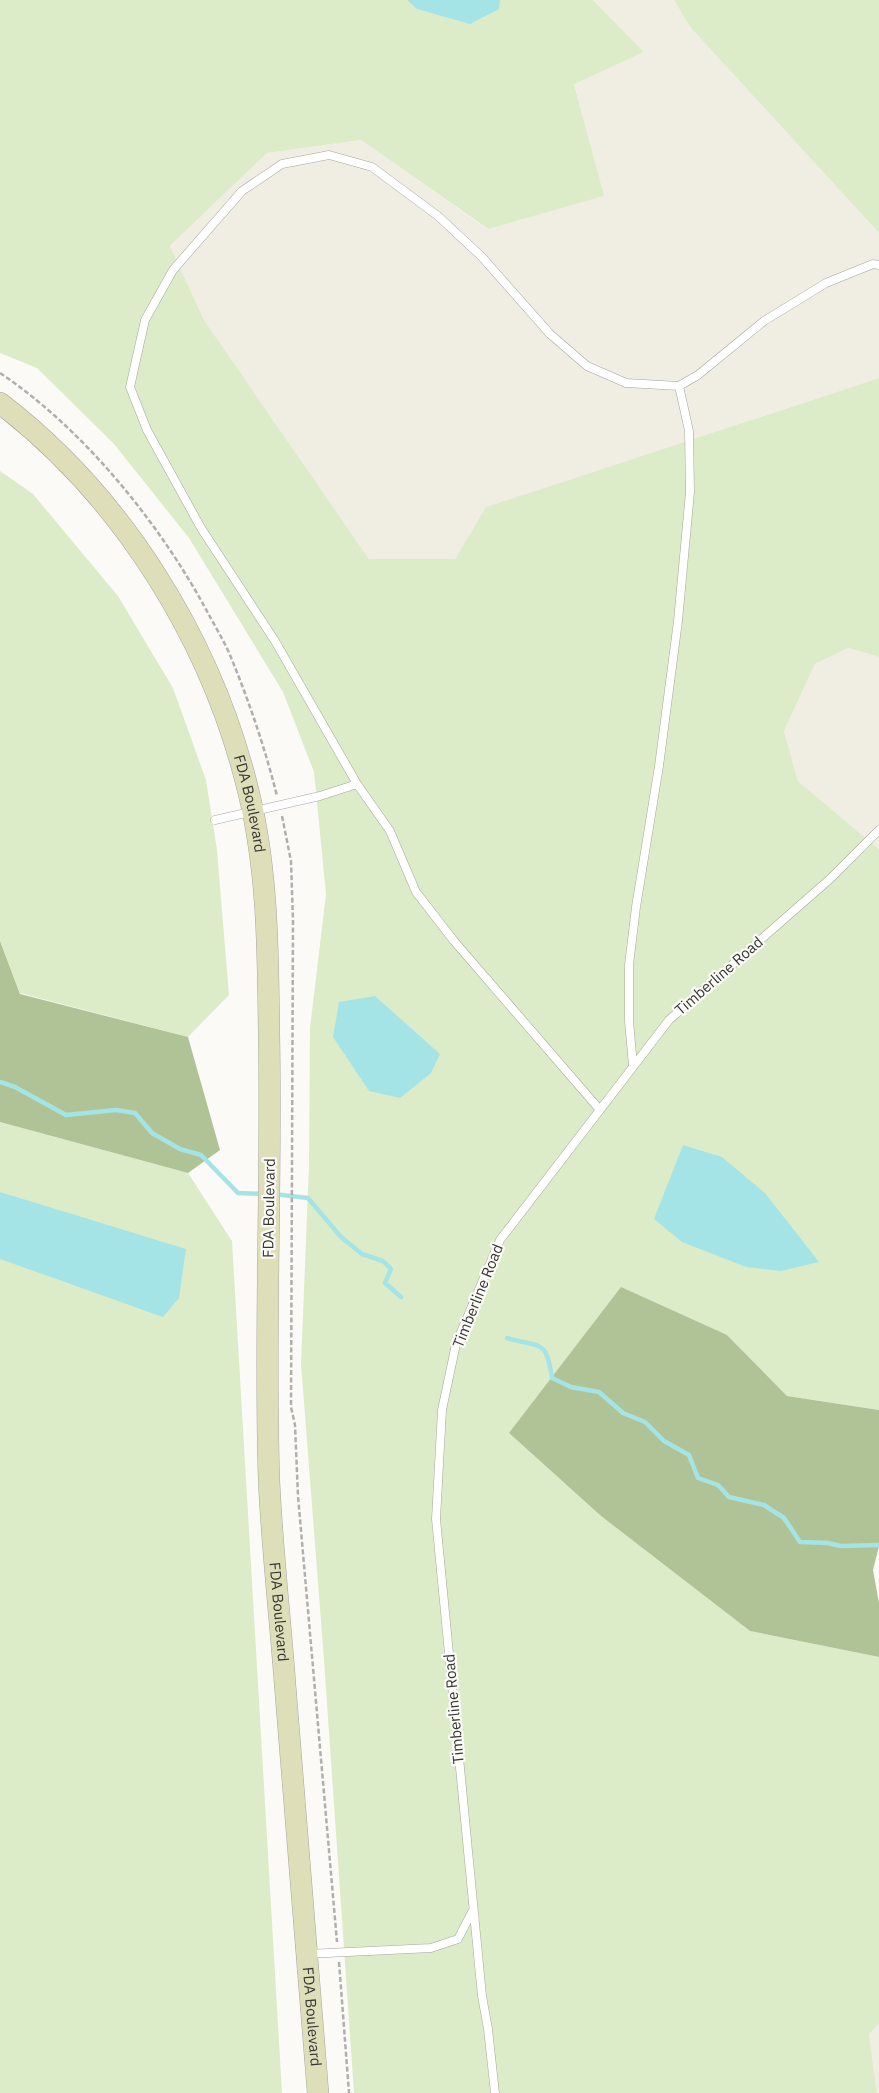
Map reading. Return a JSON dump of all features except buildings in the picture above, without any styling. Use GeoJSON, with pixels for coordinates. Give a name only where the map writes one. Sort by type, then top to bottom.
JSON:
{"type":"FeatureCollection","features":[{"type":"Feature","properties":{"kind":"street","name":"FDA Boulevard"},"geometry":{"type":"LineString","coordinates":[[0,403],[34,432],[79,476],[150,565],[178,612],[214,685],[236,746],[252,812],[261,860],[268,952],[271,1103],[268,1367],[269,1482],[318,2093]]}},
{"type":"Feature","properties":{"kind":"lane"},"geometry":{"type":"LineString","coordinates":[[600,1110],[454,941],[416,892],[390,831],[357,784],[274,640],[201,528],[147,430],[130,387],[145,320],[173,270],[242,190],[282,164],[329,155],[372,167],[438,216],[482,256],[550,334],[587,366],[626,383],[678,386],[698,375],[764,321],[826,283],[872,264],[879,265]]}},
{"type":"Feature","properties":{"kind":"lane"},"geometry":{"type":"LineString","coordinates":[[633,1066],[629,1021],[629,965],[636,907],[659,766],[678,621],[690,492],[690,431],[678,386]]}},
{"type":"Feature","properties":{"kind":"lane"},"geometry":{"type":"LineString","coordinates":[[215,820],[320,796],[357,784]]}},
{"type":"Feature","properties":{"kind":"lane","name":"Timberline Road"},"geometry":{"type":"LineString","coordinates":[[495,2093],[473,1910],[436,1519],[442,1410],[456,1344],[500,1240],[669,1020],[831,878],[879,830]]}},
{"type":"Feature","properties":{"kind":"lane"},"geometry":{"type":"LineString","coordinates":[[307,1954],[431,1948],[458,1939],[473,1910]]}},
{"type":"Feature","properties":{"kind":"path"},"geometry":{"type":"LineString","coordinates":[[292,952],[291,1407],[295,1425],[298,1496],[350,2093]]}},
{"type":"Feature","properties":{"kind":"shaded area"},"geometry":{"type":"Polygon","coordinates":[[[593,0],[674,0],[690,27],[879,233],[879,378],[486,507],[455,559],[369,559],[204,320],[170,246],[267,153],[361,140],[487,229],[603,196],[574,83],[644,52],[593,0]]]}},
{"type":"Feature","properties":{"kind":"shaded area"},"geometry":{"type":"Polygon","coordinates":[[[848,648],[879,657],[879,849],[798,781],[784,731],[815,664],[848,648]]]}},
{"type":"Feature","properties":{"kind":"shaded area"},"geometry":{"type":"Polygon","coordinates":[[[879,2024],[879,2093],[877,2093],[869,2034],[879,2024]]]}},
{"type":"Feature","properties":{"kind":"green space"},"geometry":{"type":"Polygon","coordinates":[[[0,0],[593,0],[644,52],[574,84],[604,196],[488,229],[361,140],[267,153],[170,246],[204,320],[369,559],[455,559],[486,507],[879,378],[879,657],[848,648],[815,664],[784,731],[798,781],[879,849],[879,1410],[787,1396],[727,1335],[509,1433],[601,1516],[750,1631],[879,1657],[879,2024],[869,2034],[877,2093],[354,2093],[301,1364],[309,1166],[310,1028],[326,894],[314,772],[283,692],[189,538],[114,444],[37,368],[0,353],[0,0]]]}},
{"type":"Feature","properties":{"kind":"green space"},"geometry":{"type":"Polygon","coordinates":[[[674,0],[879,0],[879,233],[690,27],[674,0]]]}},
{"type":"Feature","properties":{"kind":"green space"},"geometry":{"type":"Polygon","coordinates":[[[0,471],[33,494],[118,596],[173,688],[206,780],[217,850],[229,995],[188,1037],[20,993],[0,941],[0,471]]]}},
{"type":"Feature","properties":{"kind":"green space"},"geometry":{"type":"Polygon","coordinates":[[[0,941],[20,994],[188,1037],[220,1150],[188,1173],[0,1122],[0,941]]]}},
{"type":"Feature","properties":{"kind":"green space"},"geometry":{"type":"Polygon","coordinates":[[[0,1122],[188,1173],[232,1241],[282,2093],[0,2093],[0,1122]]]}},
{"type":"Feature","properties":{"kind":"green space"},"geometry":{"type":"Polygon","coordinates":[[[621,1287],[727,1335],[787,1396],[879,1410],[879,1546],[873,1570],[879,1603],[879,1657],[750,1631],[601,1516],[509,1433],[621,1287]]]}},
{"type":"Feature","properties":{"kind":"water"},"geometry":{"type":"Polygon","coordinates":[[[407,0],[500,0],[499,9],[470,24],[417,9],[407,0]]]}},
{"type":"Feature","properties":{"kind":"water"},"geometry":{"type":"Polygon","coordinates":[[[375,996],[440,1054],[431,1073],[400,1098],[369,1091],[333,1037],[339,1002],[375,996]]]}},
{"type":"Feature","properties":{"kind":"water"},"geometry":{"type":"Polygon","coordinates":[[[683,1145],[722,1157],[765,1193],[819,1262],[781,1271],[746,1267],[682,1242],[654,1219],[683,1145]]]}},
{"type":"Feature","properties":{"kind":"water"},"geometry":{"type":"Polygon","coordinates":[[[0,1192],[186,1249],[179,1298],[163,1317],[0,1259],[0,1192]]]}},
{"type":"Feature","properties":{"kind":"waterway"},"geometry":{"type":"LineString","coordinates":[[0,1082],[15,1087],[66,1115],[116,1110],[135,1113],[152,1133],[180,1149],[201,1155],[238,1193],[264,1194]]}},
{"type":"Feature","properties":{"kind":"waterway"},"geometry":{"type":"LineString","coordinates":[[274,1194],[308,1198],[341,1237],[362,1254],[383,1261],[391,1269],[385,1283],[401,1297]]}},
{"type":"Feature","properties":{"kind":"waterway"},"geometry":{"type":"LineString","coordinates":[[507,1338],[540,1347],[547,1356],[552,1378],[571,1387],[599,1392],[623,1413],[645,1422],[664,1441],[689,1455],[698,1478],[718,1485],[729,1497],[764,1505],[784,1518],[800,1542],[828,1543],[841,1546],[879,1545]]}}]}
